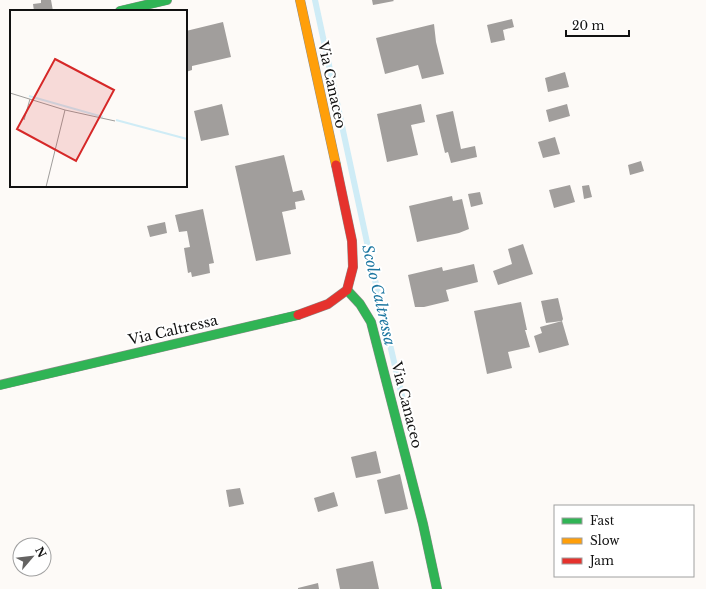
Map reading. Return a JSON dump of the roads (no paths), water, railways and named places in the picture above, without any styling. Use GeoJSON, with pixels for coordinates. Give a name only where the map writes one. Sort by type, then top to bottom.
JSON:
{"type":"FeatureCollection","features":[{"type":"Feature","properties":{"kind":"street"},"geometry":{"type":"LineString","coordinates":[[124,10],[167,0]]}},
{"type":"Feature","properties":{"kind":"street","name":"Via Canaceo"},"geometry":{"type":"LineString","coordinates":[[300,0],[352,241],[353,268],[347,290],[360,304],[371,322],[423,524],[437,589]]}},
{"type":"Feature","properties":{"kind":"street","name":"Via Caltressa"},"geometry":{"type":"LineString","coordinates":[[0,384],[304,314],[328,304],[347,290]]}},
{"type":"Feature","properties":{"kind":"waterway","name":"Scolo Caltressa"},"geometry":{"type":"LineString","coordinates":[[315,0],[377,289],[410,430]]}}]}
